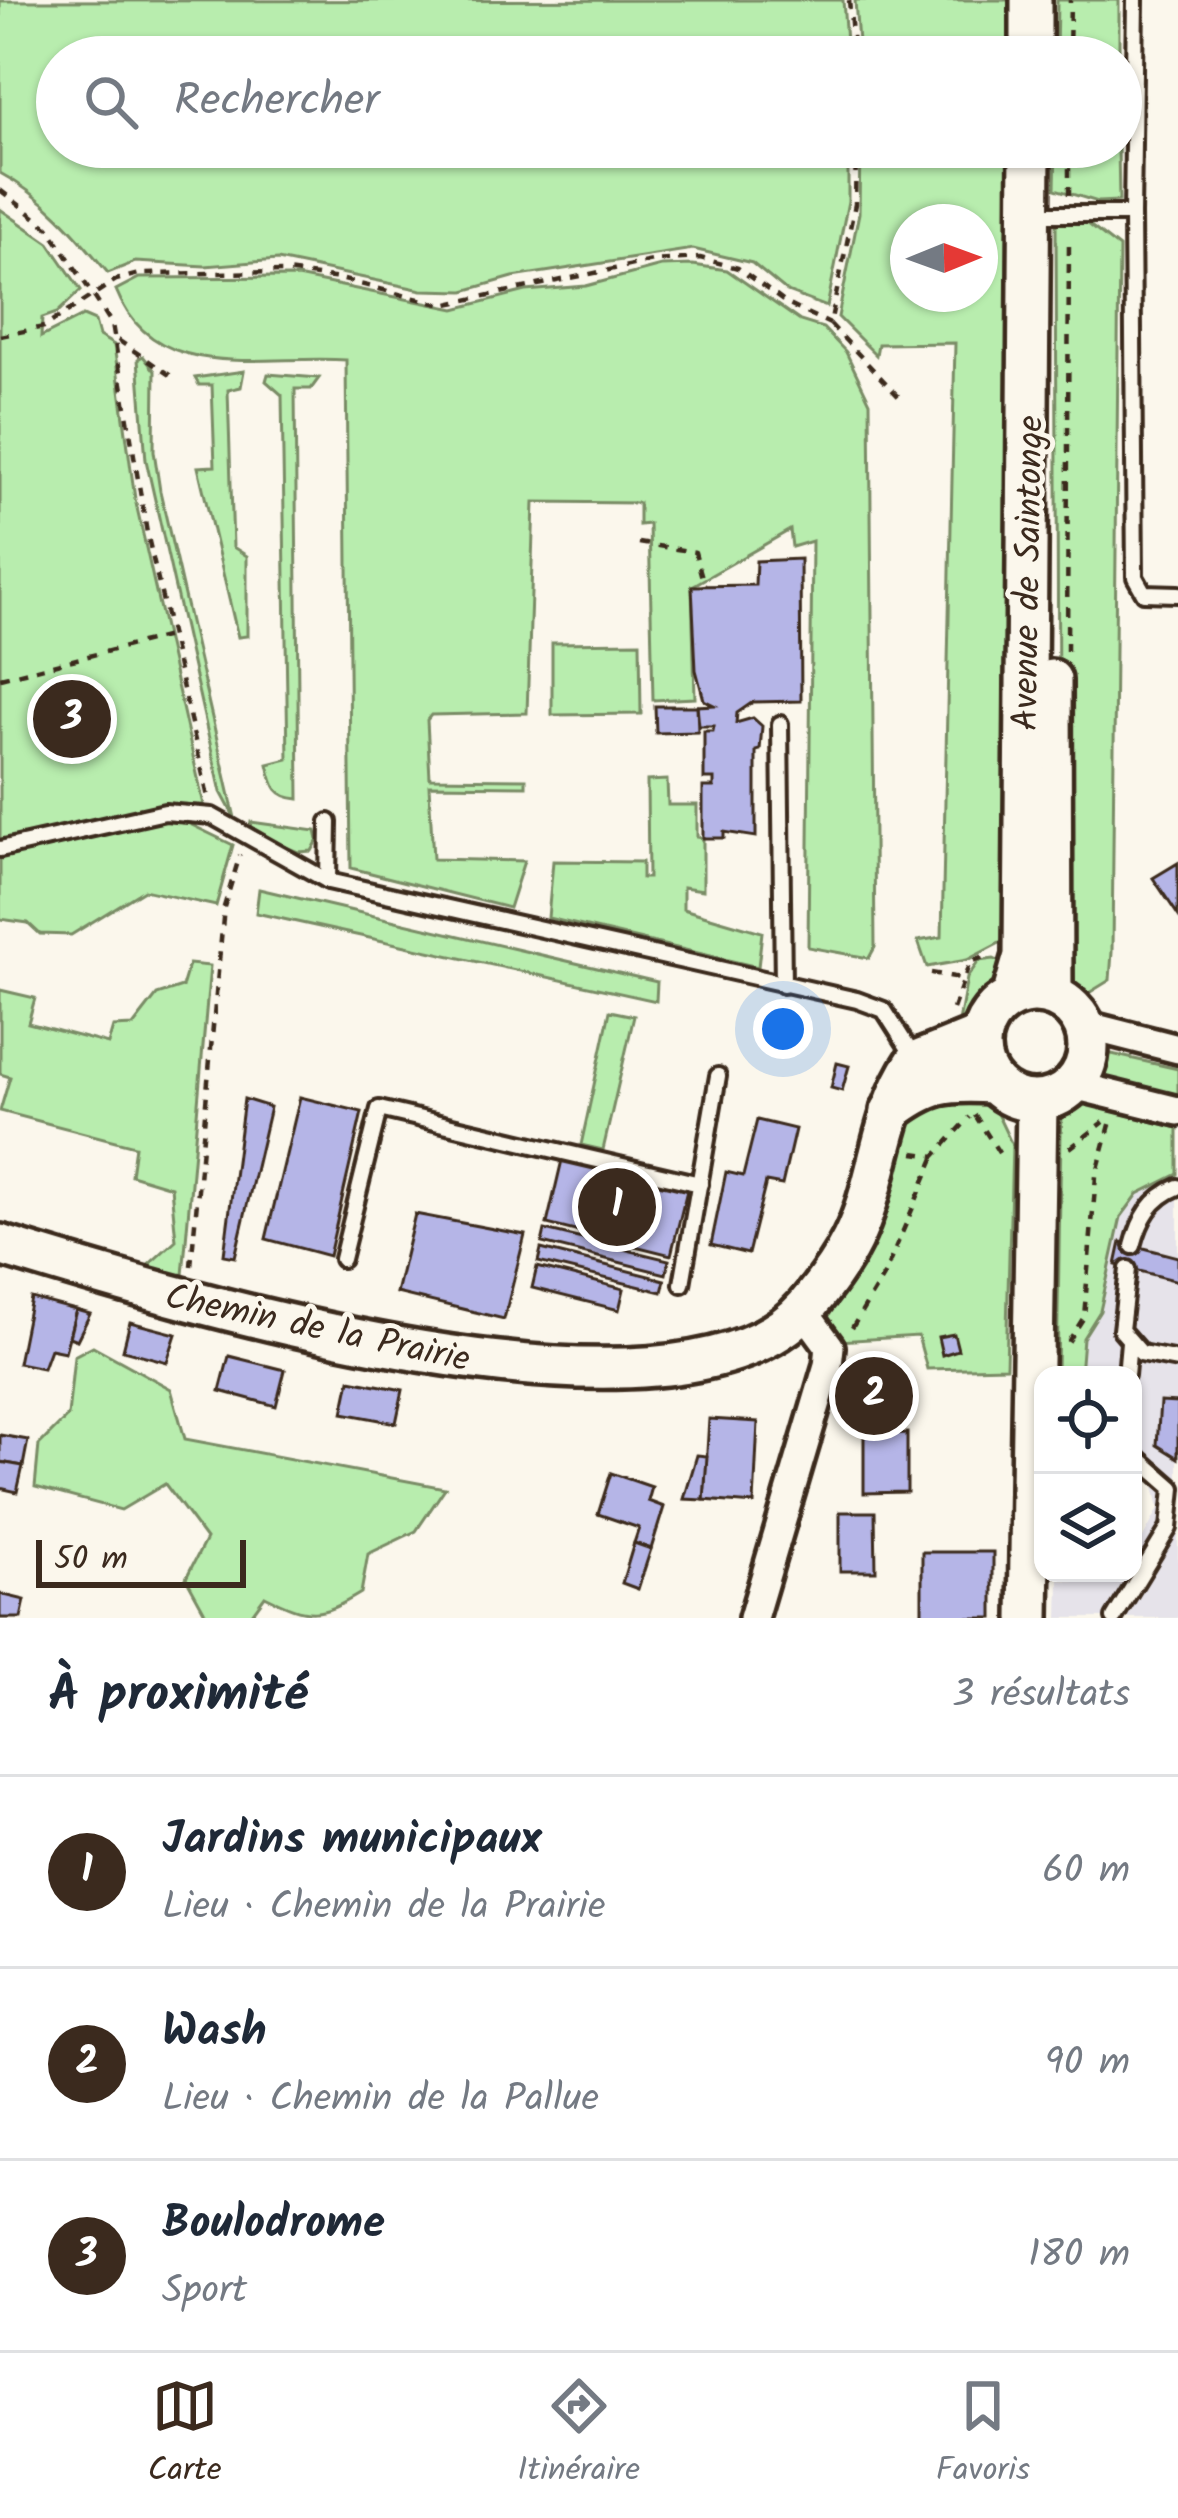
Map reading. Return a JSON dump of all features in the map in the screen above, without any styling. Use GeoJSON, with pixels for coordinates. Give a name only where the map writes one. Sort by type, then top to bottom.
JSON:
{"type":"FeatureCollection","features":[{"type":"Feature","properties":{"kind":"main road"},"geometry":{"type":"LineString","coordinates":[[1031,0],[1031,36]]}},
{"type":"Feature","properties":{"kind":"main road"},"geometry":{"type":"LineString","coordinates":[[1047,0],[1048,36]]}},
{"type":"Feature","properties":{"kind":"main road","name":"Avenue de Saintonge"},"geometry":{"type":"LineString","coordinates":[[1012,997],[1024,956],[1030,168]]}},
{"type":"Feature","properties":{"kind":"main road","name":"Avenue de Saintonge"},"geometry":{"type":"LineString","coordinates":[[1051,168],[1059,214],[1052,995]]}},
{"type":"Feature","properties":{"kind":"main road"},"geometry":{"type":"LineString","coordinates":[[886,1130],[922,1088],[974,1092],[1006,1094],[1037,1102],[1073,1085],[1088,1057],[1084,1025],[1065,1002],[1052,995],[1012,997],[992,1012],[980,1036],[984,1069],[974,1092]]}},
{"type":"Feature","properties":{"kind":"main road"},"geometry":{"type":"LineString","coordinates":[[916,1062],[980,1036]]}},
{"type":"Feature","properties":{"kind":"main road","name":"Chemin de la Prairie"},"geometry":{"type":"LineString","coordinates":[[0,1245],[188,1303],[432,1357],[577,1366],[661,1364],[737,1352],[803,1310],[853,1239],[886,1130],[916,1062]]}},
{"type":"Feature","properties":{"kind":"main road"},"geometry":{"type":"LineString","coordinates":[[1029,1618],[1037,1102]]}},
{"type":"Feature","properties":{"kind":"street"},"geometry":{"type":"LineString","coordinates":[[1084,1025],[1178,1049]]}},
{"type":"Feature","properties":{"kind":"street"},"geometry":{"type":"LineString","coordinates":[[1073,1085],[1178,1111]]}},
{"type":"Feature","properties":{"kind":"street"},"geometry":{"type":"LineString","coordinates":[[753,1618],[830,1347],[803,1310]]}},
{"type":"Feature","properties":{"kind":"lane"},"geometry":{"type":"LineString","coordinates":[[1134,36],[1135,0]]}},
{"type":"Feature","properties":{"kind":"lane"},"geometry":{"type":"LineString","coordinates":[[1133,168],[1135,577],[1144,593],[1178,594]]}},
{"type":"Feature","properties":{"kind":"lane"},"geometry":{"type":"LineString","coordinates":[[1059,214],[1132,214]]}},
{"type":"Feature","properties":{"kind":"lane"},"geometry":{"type":"LineString","coordinates":[[780,724],[783,986]]}},
{"type":"Feature","properties":{"kind":"lane"},"geometry":{"type":"LineString","coordinates":[[0,849],[165,812],[212,816],[328,881],[884,1010],[916,1062]]}},
{"type":"Feature","properties":{"kind":"lane"},"geometry":{"type":"LineString","coordinates":[[328,881],[329,822]]}},
{"type":"Feature","properties":{"kind":"lane"},"geometry":{"type":"LineString","coordinates":[[682,1284],[718,1076]]}},
{"type":"Feature","properties":{"kind":"lane"},"geometry":{"type":"LineString","coordinates":[[342,1259],[379,1109],[700,1184]]}},
{"type":"Feature","properties":{"kind":"lane"},"geometry":{"type":"LineString","coordinates":[[1133,1246],[1140,1219],[1161,1195],[1178,1187]]}},
{"type":"Feature","properties":{"kind":"lane"},"geometry":{"type":"LineString","coordinates":[[1127,1268],[1120,1316],[1129,1342],[1127,1366]]}},
{"type":"Feature","properties":{"kind":"lane"},"geometry":{"type":"LineString","coordinates":[[1129,1342],[1157,1359],[1178,1360]]}},
{"type":"Feature","properties":{"kind":"lane"},"geometry":{"type":"LineString","coordinates":[[1114,1618],[1174,1515],[1172,1489],[1142,1461]]}},
{"type":"Feature","properties":{"kind":"path"},"geometry":{"type":"LineString","coordinates":[[849,0],[852,36]]}},
{"type":"Feature","properties":{"kind":"path"},"geometry":{"type":"LineString","coordinates":[[1070,0],[1070,36]]}},
{"type":"Feature","properties":{"kind":"path"},"geometry":{"type":"LineString","coordinates":[[830,324],[854,204],[855,168]]}},
{"type":"Feature","properties":{"kind":"path"},"geometry":{"type":"LineString","coordinates":[[1066,168],[1059,214],[1067,654]]}},
{"type":"Feature","properties":{"kind":"path"},"geometry":{"type":"LineString","coordinates":[[0,190],[48,227],[96,293],[118,340],[140,493],[212,816]]}},
{"type":"Feature","properties":{"kind":"path"},"geometry":{"type":"LineString","coordinates":[[0,336],[44,327],[96,293],[139,274],[286,272],[340,279],[443,305],[652,261],[700,258],[738,268],[787,304],[830,324],[900,398]]}},
{"type":"Feature","properties":{"kind":"path"},"geometry":{"type":"LineString","coordinates":[[118,340],[171,376]]}},
{"type":"Feature","properties":{"kind":"path"},"geometry":{"type":"LineString","coordinates":[[639,543],[695,552],[704,585]]}},
{"type":"Feature","properties":{"kind":"path"},"geometry":{"type":"LineString","coordinates":[[0,678],[171,635]]}},
{"type":"Feature","properties":{"kind":"path"},"geometry":{"type":"LineString","coordinates":[[188,1303],[224,908],[245,838]]}},
{"type":"Feature","properties":{"kind":"path"},"geometry":{"type":"LineString","coordinates":[[931,973],[960,978]]}},
{"type":"Feature","properties":{"kind":"path"},"geometry":{"type":"LineString","coordinates":[[830,1347],[859,1320],[884,1275],[935,1156],[974,1092]]}},
{"type":"Feature","properties":{"kind":"path"},"geometry":{"type":"LineString","coordinates":[[974,1092],[1000,1156],[1059,1155],[1113,1114],[1096,1176],[1084,1317],[1059,1357]]}},
{"type":"Feature","properties":{"kind":"path"},"geometry":{"type":"LineString","coordinates":[[886,1130],[935,1156]]}},
{"type":"Feature","properties":{"kind":"shaded area"},"geometry":{"type":"Polygon","coordinates":[[[1146,1119],[1178,1127],[1178,1618],[1058,1618],[1059,1582],[1142,1582],[1142,1540],[1159,1508],[1153,1482],[1142,1476],[1142,1366],[1060,1366],[1146,1119]]]}},
{"type":"Feature","properties":{"kind":"green space"},"geometry":{"type":"Polygon","coordinates":[[[843,0],[846,36],[36,36],[36,168],[848,168],[848,201],[827,307],[787,292],[752,263],[693,249],[513,277],[464,291],[422,290],[278,260],[205,266],[135,262],[108,273],[45,205],[0,173],[0,1],[843,0]]]}},
{"type":"Feature","properties":{"kind":"green space"},"geometry":{"type":"Polygon","coordinates":[[[855,0],[1013,0],[1012,36],[858,36],[855,0]]]}},
{"type":"Feature","properties":{"kind":"green space"},"geometry":{"type":"Polygon","coordinates":[[[1057,0],[1119,0],[1119,36],[1056,36],[1057,0]]]}},
{"type":"Feature","properties":{"kind":"green space"},"geometry":{"type":"Polygon","coordinates":[[[860,168],[1011,168],[1009,938],[967,960],[927,967],[918,941],[942,937],[955,343],[878,344],[876,355],[838,317],[859,213],[860,168]]]}},
{"type":"Feature","properties":{"kind":"green space"},"geometry":{"type":"Polygon","coordinates":[[[1056,168],[1118,168],[1119,201],[1098,202],[1055,189],[1056,168]]]}},
{"type":"Feature","properties":{"kind":"green space"},"geometry":{"type":"Polygon","coordinates":[[[0,209],[49,243],[81,290],[57,313],[42,318],[41,337],[83,316],[95,321],[99,336],[114,345],[135,499],[204,805],[163,804],[165,812],[233,845],[216,906],[144,890],[71,935],[40,934],[28,923],[0,919],[0,209]]]}},
{"type":"Feature","properties":{"kind":"green space"},"geometry":{"type":"Polygon","coordinates":[[[1056,218],[1083,220],[1119,248],[1112,952],[1110,980],[1084,996],[1068,992],[1059,977],[1056,218]]]}},
{"type":"Feature","properties":{"kind":"green space"},"geometry":{"type":"Polygon","coordinates":[[[661,266],[727,270],[800,321],[823,328],[846,352],[870,402],[875,947],[869,958],[808,947],[812,541],[792,547],[790,530],[692,586],[695,698],[653,700],[649,524],[639,525],[639,503],[534,502],[527,713],[431,715],[427,720],[430,778],[526,779],[526,786],[429,785],[433,859],[524,861],[509,908],[351,868],[346,360],[247,361],[184,353],[156,341],[133,320],[116,290],[139,278],[297,277],[455,309],[526,291],[586,286],[661,266]]]}},
{"type":"Feature","properties":{"kind":"green space"},"geometry":{"type":"Polygon","coordinates":[[[143,356],[155,371],[154,451],[160,491],[235,818],[221,792],[146,460],[138,359],[143,356]]]}},
{"type":"Feature","properties":{"kind":"green space"},"geometry":{"type":"Polygon","coordinates":[[[244,371],[241,387],[228,390],[233,547],[247,556],[247,636],[238,637],[198,467],[215,466],[212,385],[199,385],[195,378],[244,371]]]}},
{"type":"Feature","properties":{"kind":"green space"},"geometry":{"type":"Polygon","coordinates":[[[268,374],[319,378],[311,389],[295,389],[299,799],[276,789],[268,764],[288,759],[282,395],[266,381],[268,374]]]}},
{"type":"Feature","properties":{"kind":"green space"},"geometry":{"type":"Polygon","coordinates":[[[640,642],[641,714],[552,715],[552,643],[640,642]]]}},
{"type":"Feature","properties":{"kind":"green space"},"geometry":{"type":"Polygon","coordinates":[[[667,780],[668,805],[697,805],[697,837],[703,838],[703,890],[683,887],[683,909],[762,932],[758,967],[548,918],[553,861],[642,862],[642,878],[648,878],[647,781],[667,780]]]}},
{"type":"Feature","properties":{"kind":"green space"},"geometry":{"type":"Polygon","coordinates":[[[251,822],[316,831],[318,840],[312,851],[298,852],[249,832],[251,822]]]}},
{"type":"Feature","properties":{"kind":"green space"},"geometry":{"type":"Polygon","coordinates":[[[259,889],[657,982],[656,1001],[256,913],[259,889]]]}},
{"type":"Feature","properties":{"kind":"green space"},"geometry":{"type":"Polygon","coordinates":[[[994,959],[1010,966],[1003,986],[957,1033],[967,978],[979,961],[994,959]]]}},
{"type":"Feature","properties":{"kind":"green space"},"geometry":{"type":"Polygon","coordinates":[[[189,964],[210,966],[183,1275],[169,1279],[144,1269],[176,1240],[171,1187],[131,1175],[135,1146],[0,1111],[10,1077],[0,1074],[0,990],[35,998],[28,1023],[108,1044],[113,1027],[133,1026],[157,995],[182,987],[189,964]]]}},
{"type":"Feature","properties":{"kind":"green space"},"geometry":{"type":"Polygon","coordinates":[[[610,1011],[634,1016],[603,1150],[581,1145],[610,1011]]]}},
{"type":"Feature","properties":{"kind":"green space"},"geometry":{"type":"Polygon","coordinates":[[[1103,1052],[1178,1069],[1178,1099],[1098,1080],[1103,1052]]]}},
{"type":"Feature","properties":{"kind":"green space"},"geometry":{"type":"Polygon","coordinates":[[[950,1091],[992,1103],[1012,1145],[1006,1367],[927,1369],[918,1336],[838,1341],[824,1325],[872,1236],[901,1137],[916,1109],[950,1091]]]}},
{"type":"Feature","properties":{"kind":"green space"},"geometry":{"type":"Polygon","coordinates":[[[1085,1104],[1178,1128],[1178,1174],[1138,1194],[1121,1217],[1100,1311],[1083,1338],[1081,1366],[1057,1366],[1062,1118],[1085,1104]]]}},
{"type":"Feature","properties":{"kind":"green space"},"geometry":{"type":"Polygon","coordinates":[[[93,1346],[171,1389],[185,1439],[445,1488],[416,1531],[368,1554],[361,1593],[347,1601],[314,1612],[265,1596],[249,1618],[208,1618],[186,1578],[206,1539],[165,1484],[121,1510],[35,1487],[39,1445],[68,1416],[74,1356],[93,1346]]]}},
{"type":"Feature","properties":{"kind":"building"},"geometry":{"type":"Polygon","coordinates":[[[800,559],[801,701],[753,702],[737,713],[736,723],[753,718],[762,726],[760,750],[756,751],[756,837],[724,832],[724,838],[703,838],[703,787],[714,787],[714,779],[704,779],[704,731],[713,731],[714,726],[699,726],[697,706],[714,705],[704,700],[696,670],[692,586],[755,585],[756,561],[800,559]]]}},
{"type":"Feature","properties":{"kind":"building"},"geometry":{"type":"Polygon","coordinates":[[[655,706],[697,706],[698,732],[656,733],[655,706]]]}},
{"type":"Feature","properties":{"kind":"building"},"geometry":{"type":"Polygon","coordinates":[[[1178,863],[1178,915],[1153,878],[1178,863]]]}},
{"type":"Feature","properties":{"kind":"building"},"geometry":{"type":"Polygon","coordinates":[[[837,1063],[849,1066],[842,1091],[831,1088],[837,1063]]]}},
{"type":"Feature","properties":{"kind":"building"},"geometry":{"type":"Polygon","coordinates":[[[300,1097],[362,1112],[329,1256],[266,1239],[300,1097]]]}},
{"type":"Feature","properties":{"kind":"building"},"geometry":{"type":"Polygon","coordinates":[[[244,1099],[270,1107],[235,1257],[224,1255],[244,1099]]]}},
{"type":"Feature","properties":{"kind":"building"},"geometry":{"type":"Polygon","coordinates":[[[757,1120],[795,1129],[782,1185],[766,1182],[748,1254],[711,1245],[726,1172],[743,1176],[757,1120]]]}},
{"type":"Feature","properties":{"kind":"building"},"geometry":{"type":"Polygon","coordinates":[[[562,1160],[687,1190],[671,1255],[547,1224],[562,1160]]]}},
{"type":"Feature","properties":{"kind":"building"},"geometry":{"type":"Polygon","coordinates":[[[415,1214],[525,1235],[504,1319],[396,1293],[415,1214]]]}},
{"type":"Feature","properties":{"kind":"building"},"geometry":{"type":"Polygon","coordinates":[[[545,1230],[669,1260],[666,1274],[542,1243],[545,1230]]]}},
{"type":"Feature","properties":{"kind":"building"},"geometry":{"type":"Polygon","coordinates":[[[1121,1242],[1178,1257],[1178,1281],[1116,1265],[1121,1242]]]}},
{"type":"Feature","properties":{"kind":"building"},"geometry":{"type":"Polygon","coordinates":[[[541,1249],[665,1280],[662,1292],[538,1262],[541,1249]]]}},
{"type":"Feature","properties":{"kind":"building"},"geometry":{"type":"Polygon","coordinates":[[[537,1267],[624,1289],[619,1310],[532,1288],[537,1267]]]}},
{"type":"Feature","properties":{"kind":"building"},"geometry":{"type":"Polygon","coordinates":[[[31,1298],[76,1310],[65,1352],[50,1349],[43,1368],[18,1363],[31,1298]]]}},
{"type":"Feature","properties":{"kind":"building"},"geometry":{"type":"Polygon","coordinates":[[[76,1310],[90,1314],[77,1340],[69,1337],[76,1310]]]}},
{"type":"Feature","properties":{"kind":"building"},"geometry":{"type":"Polygon","coordinates":[[[130,1322],[176,1334],[167,1362],[123,1350],[130,1322]]]}},
{"type":"Feature","properties":{"kind":"building"},"geometry":{"type":"Polygon","coordinates":[[[954,1334],[958,1350],[942,1355],[938,1337],[954,1334]]]}},
{"type":"Feature","properties":{"kind":"building"},"geometry":{"type":"Polygon","coordinates":[[[229,1356],[285,1370],[276,1406],[220,1391],[229,1356]]]}},
{"type":"Feature","properties":{"kind":"building"},"geometry":{"type":"Polygon","coordinates":[[[899,1378],[903,1408],[850,1415],[846,1384],[899,1378]]]}},
{"type":"Feature","properties":{"kind":"building"},"geometry":{"type":"Polygon","coordinates":[[[350,1380],[403,1390],[396,1423],[343,1413],[350,1380]]]}},
{"type":"Feature","properties":{"kind":"building"},"geometry":{"type":"Polygon","coordinates":[[[1160,1402],[1178,1403],[1178,1458],[1157,1445],[1160,1402]]]}},
{"type":"Feature","properties":{"kind":"building"},"geometry":{"type":"Polygon","coordinates":[[[709,1419],[758,1422],[754,1504],[704,1500],[709,1419]]]}},
{"type":"Feature","properties":{"kind":"building"},"geometry":{"type":"Polygon","coordinates":[[[907,1433],[907,1492],[864,1493],[864,1435],[907,1433]]]}},
{"type":"Feature","properties":{"kind":"building"},"geometry":{"type":"Polygon","coordinates":[[[0,1435],[28,1440],[23,1466],[0,1462],[0,1435]]]}},
{"type":"Feature","properties":{"kind":"building"},"geometry":{"type":"Polygon","coordinates":[[[697,1455],[707,1456],[704,1500],[684,1499],[697,1455]]]}},
{"type":"Feature","properties":{"kind":"building"},"geometry":{"type":"Polygon","coordinates":[[[0,1462],[23,1466],[17,1492],[0,1488],[0,1462]]]}},
{"type":"Feature","properties":{"kind":"building"},"geometry":{"type":"Polygon","coordinates":[[[611,1473],[652,1487],[648,1501],[664,1507],[651,1549],[634,1543],[639,1528],[598,1514],[611,1473]]]}},
{"type":"Feature","properties":{"kind":"building"},"geometry":{"type":"Polygon","coordinates":[[[840,1512],[875,1512],[876,1571],[840,1571],[840,1512]]]}},
{"type":"Feature","properties":{"kind":"building"},"geometry":{"type":"Polygon","coordinates":[[[634,1543],[651,1549],[638,1589],[622,1583],[634,1543]]]}},
{"type":"Feature","properties":{"kind":"building"},"geometry":{"type":"Polygon","coordinates":[[[922,1552],[993,1552],[993,1618],[922,1618],[922,1552]]]}},
{"type":"Feature","properties":{"kind":"building"},"geometry":{"type":"Polygon","coordinates":[[[0,1594],[25,1600],[21,1618],[0,1618],[0,1594]]]}},
{"type":"Feature","properties":{"kind":"place","name":"Boulodrome"},"geometry":{"type":"Point","coordinates":[72,719]}},
{"type":"Feature","properties":{"kind":"place","name":"Jardins municipaux"},"geometry":{"type":"Point","coordinates":[617,1207]}},
{"type":"Feature","properties":{"kind":"place","name":"Wash"},"geometry":{"type":"Point","coordinates":[874,1396]}}]}
